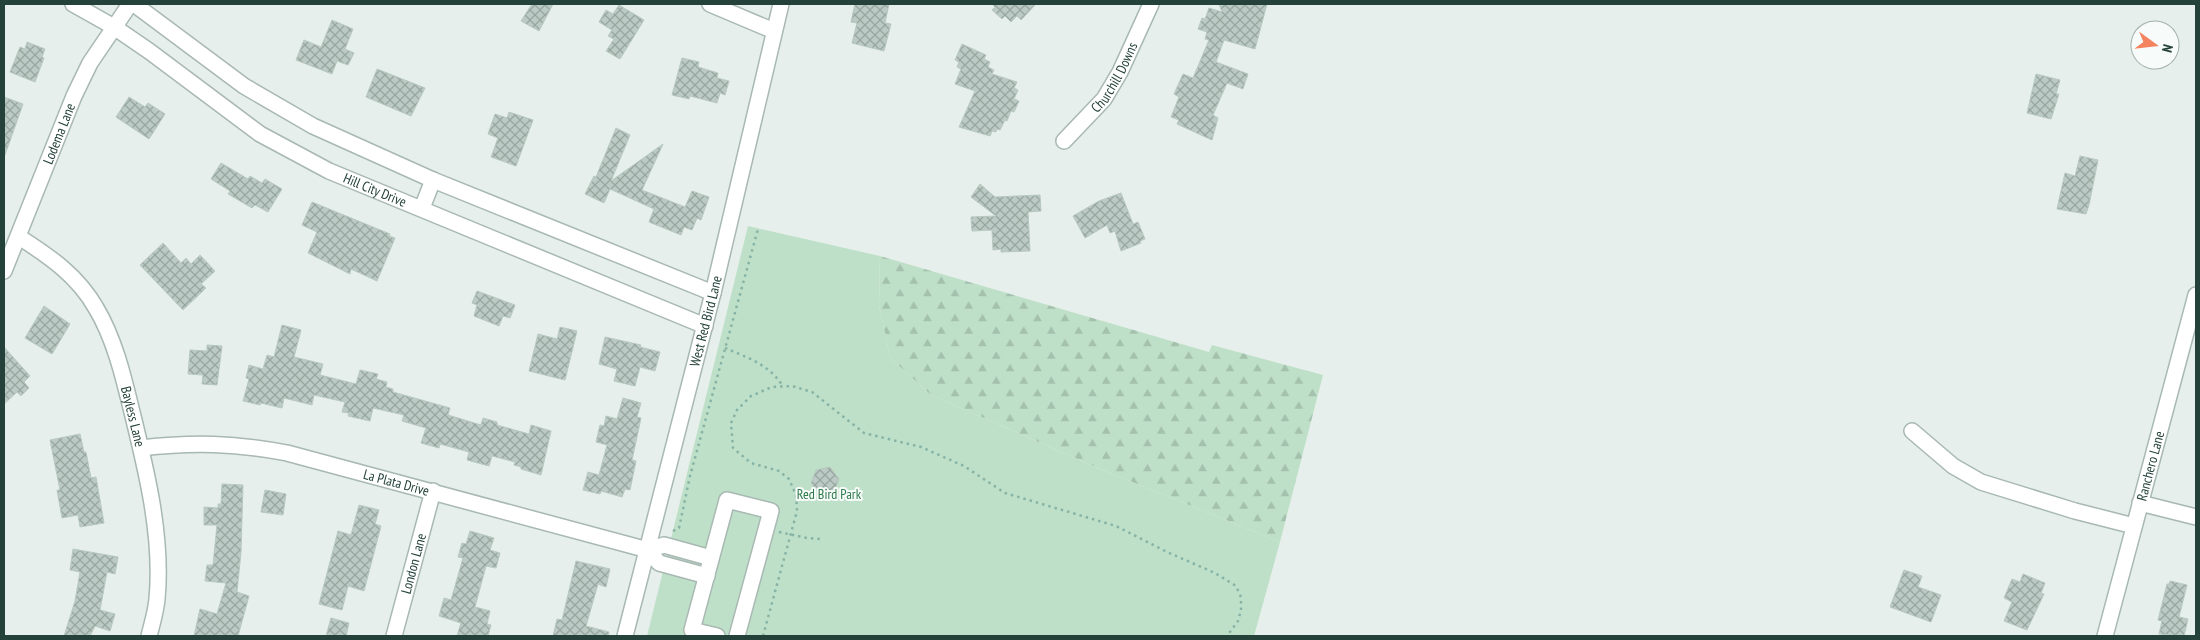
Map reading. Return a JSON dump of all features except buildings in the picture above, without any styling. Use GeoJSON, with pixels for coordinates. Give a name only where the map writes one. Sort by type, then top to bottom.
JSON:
{"type":"FeatureCollection","features":[{"type":"Feature","properties":{"kind":"street","name":"Hill City Drive"},"geometry":{"type":"LineString","coordinates":[[73,4],[114,27],[149,51],[260,134],[329,171],[705,326]]}},
{"type":"Feature","properties":{"kind":"street","name":"Lodema Lane"},"geometry":{"type":"LineString","coordinates":[[4,271],[74,96],[90,63],[130,4]]}},
{"type":"Feature","properties":{"kind":"street"},"geometry":{"type":"LineString","coordinates":[[134,4],[244,86],[313,126],[433,180],[713,294]]}},
{"type":"Feature","properties":{"kind":"street"},"geometry":{"type":"LineString","coordinates":[[710,4],[774,31]]}},
{"type":"Feature","properties":{"kind":"street","name":"West Red Bird Lane"},"geometry":{"type":"LineString","coordinates":[[625,636],[713,294],[781,4]]}},
{"type":"Feature","properties":{"kind":"street","name":"Churchill Downs"},"geometry":{"type":"LineString","coordinates":[[1064,141],[1104,99],[1120,72],[1151,4]]}},
{"type":"Feature","properties":{"kind":"street"},"geometry":{"type":"LineString","coordinates":[[422,208],[433,180]]}},
{"type":"Feature","properties":{"kind":"street","name":"Bayless Lane"},"geometry":{"type":"LineString","coordinates":[[19,237],[56,261],[77,282],[96,307],[109,336],[124,381],[141,448],[157,548],[157,599],[149,636]]}},
{"type":"Feature","properties":{"kind":"street","name":"Ranchero Lane"},"geometry":{"type":"LineString","coordinates":[[2105,636],[2196,295]]}},
{"type":"Feature","properties":{"kind":"street"},"geometry":{"type":"LineString","coordinates":[[1912,431],[1953,466],[1981,482],[2076,511],[2134,526]]}},
{"type":"Feature","properties":{"kind":"street","name":"La Plata Drive"},"geometry":{"type":"LineString","coordinates":[[141,448],[203,443],[244,445],[287,453],[648,550]]}},
{"type":"Feature","properties":{"kind":"street","name":"London Lane"},"geometry":{"type":"LineString","coordinates":[[394,636],[433,491]]}},
{"type":"Feature","properties":{"kind":"street"},"geometry":{"type":"LineString","coordinates":[[717,636],[692,630],[727,500],[771,511],[737,636]]}},
{"type":"Feature","properties":{"kind":"street"},"geometry":{"type":"LineString","coordinates":[[2140,503],[2196,517]]}},
{"type":"Feature","properties":{"kind":"street"},"geometry":{"type":"LineString","coordinates":[[707,576],[659,563],[648,550],[664,545],[711,558]]}},
{"type":"Feature","properties":{"kind":"path"},"geometry":{"type":"LineString","coordinates":[[667,534],[679,528],[690,476],[758,229]]}},
{"type":"Feature","properties":{"kind":"path"},"geometry":{"type":"LineString","coordinates":[[725,348],[752,359],[779,380],[783,387]]}},
{"type":"Feature","properties":{"kind":"path"},"geometry":{"type":"LineString","coordinates":[[763,636],[797,512],[797,503],[789,479],[779,471],[751,463],[734,448],[731,436],[731,423],[737,410],[751,396],[772,387],[792,386],[812,392],[864,433],[921,447],[964,466],[1005,493],[1116,526],[1167,552],[1215,573],[1236,586],[1241,596],[1241,610],[1238,621],[1227,636]]}},
{"type":"Feature","properties":{"kind":"path"},"geometry":{"type":"LineString","coordinates":[[791,535],[820,539]]}},
{"type":"Feature","properties":{"kind":"green space","name":"Red Bird Park"},"geometry":{"type":"Polygon","coordinates":[[[748,226],[880,256],[879,305],[890,358],[931,395],[1100,469],[1280,542],[1254,636],[647,636],[748,226]]]}},
{"type":"Feature","properties":{"kind":"green space"},"geometry":{"type":"Polygon","coordinates":[[[880,256],[1209,352],[1212,345],[1323,375],[1280,542],[1100,469],[931,395],[890,358],[879,305],[880,256]]]}}]}
